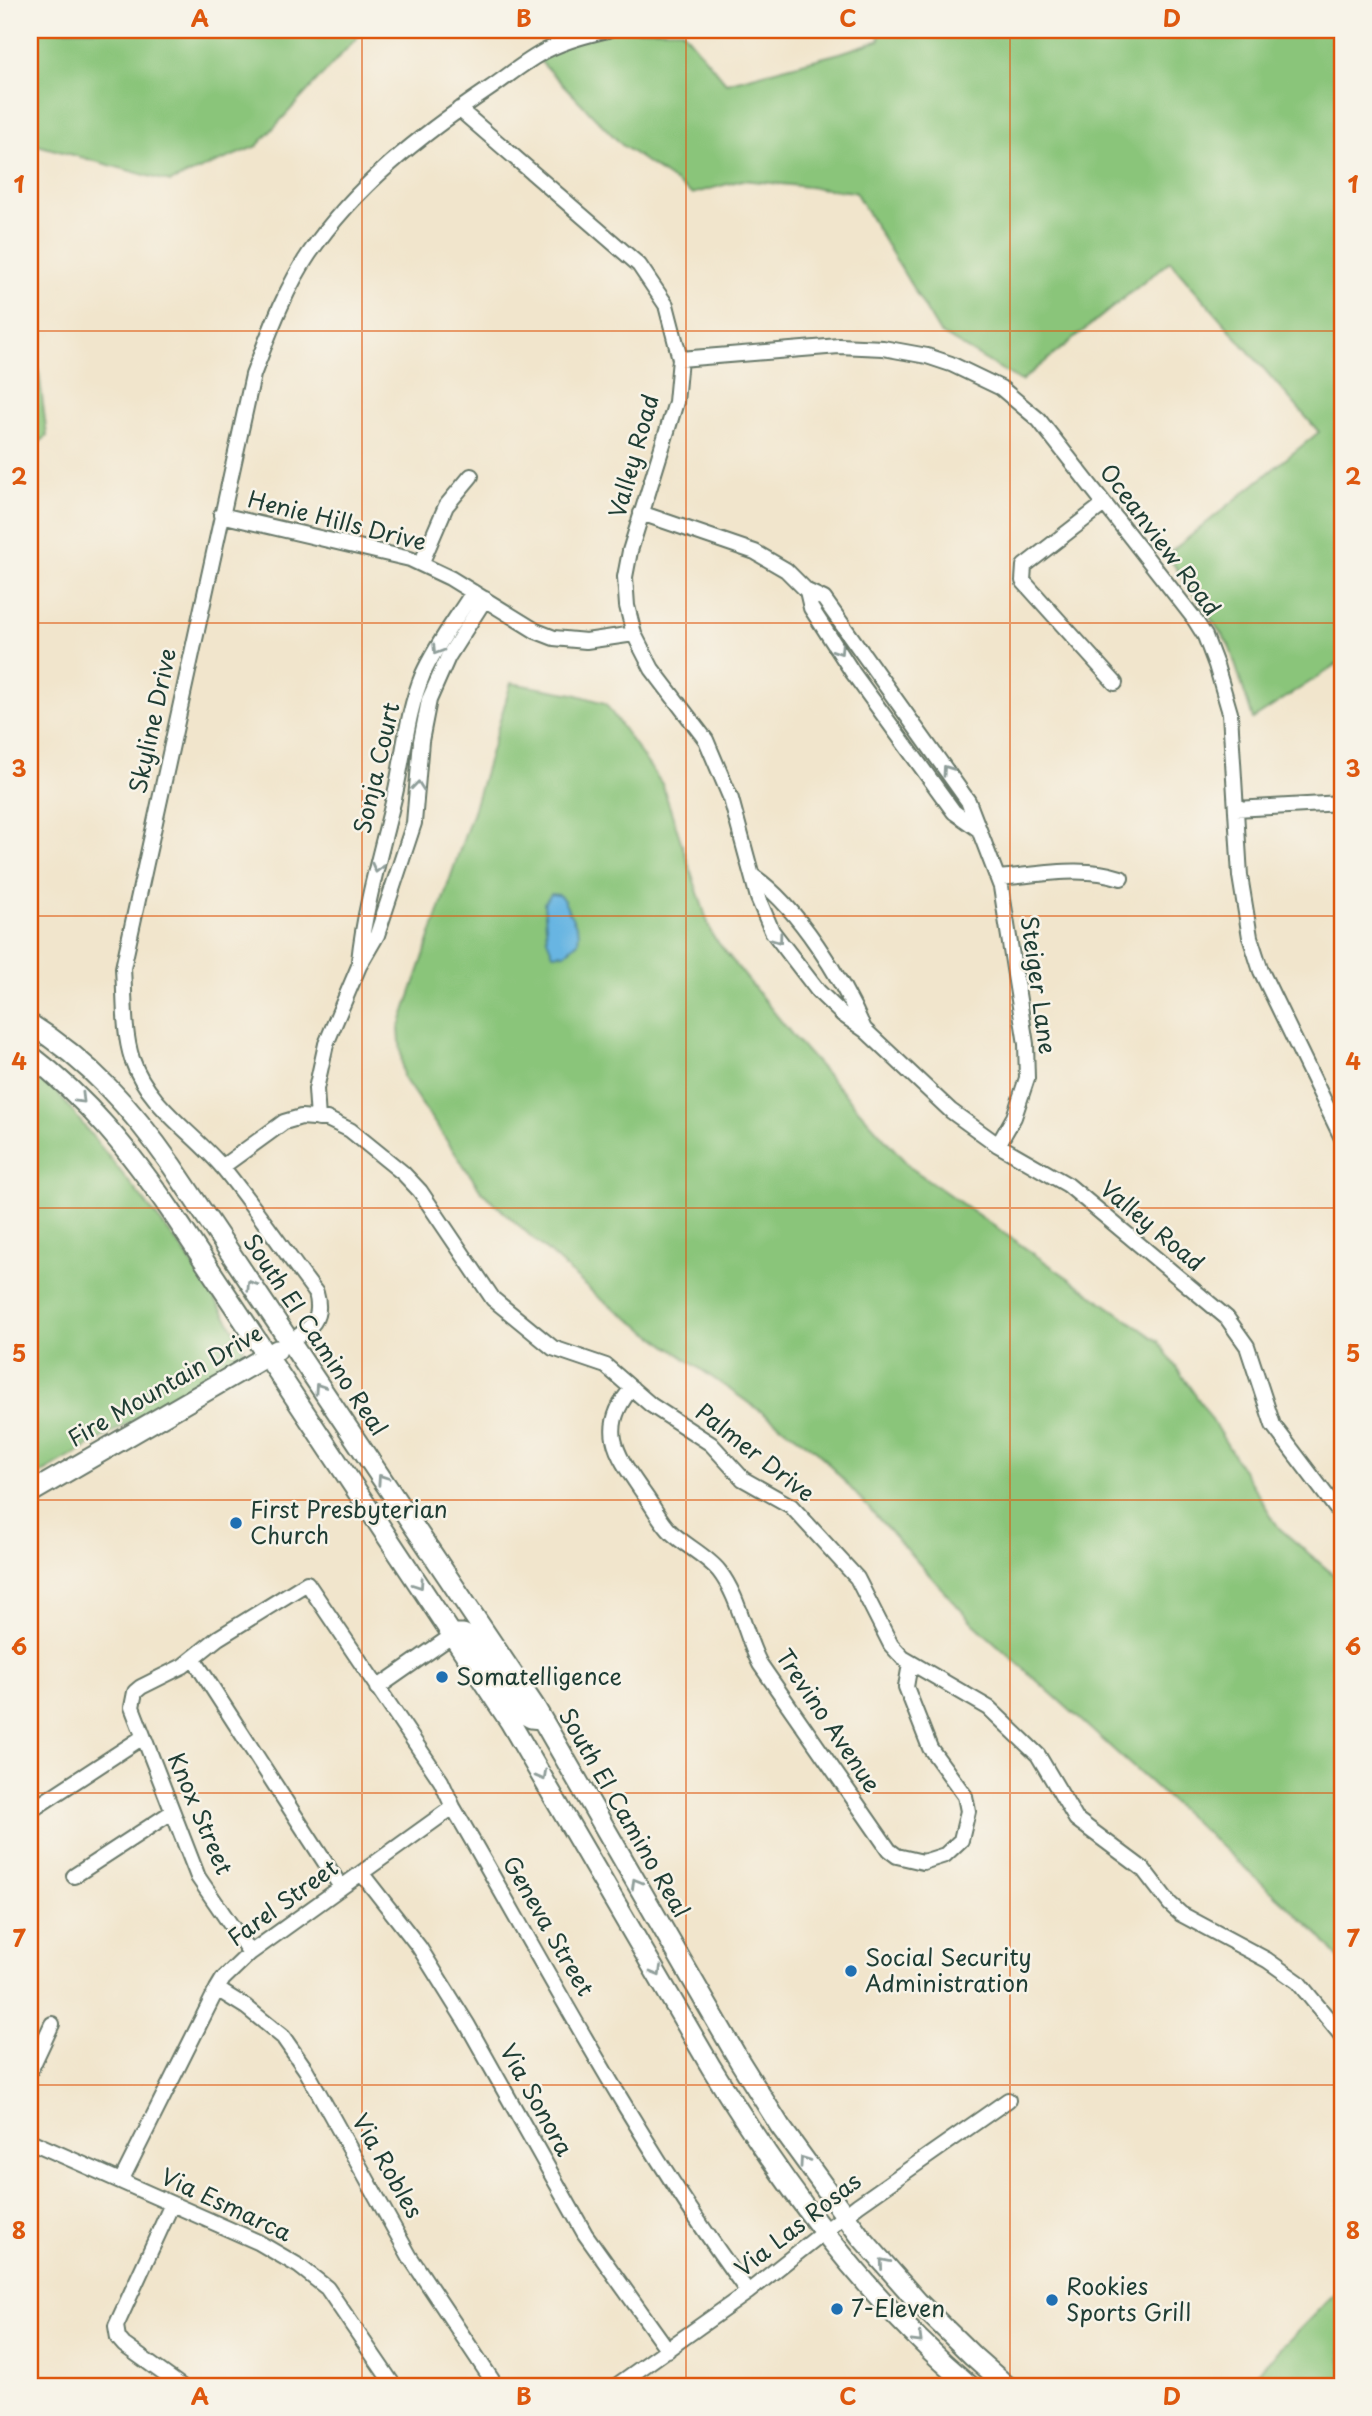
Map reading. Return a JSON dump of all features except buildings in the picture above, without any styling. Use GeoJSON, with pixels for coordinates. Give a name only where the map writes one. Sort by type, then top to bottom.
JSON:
{"type":"FeatureCollection","features":[{"type":"Feature","properties":{"kind":"main road","name":"South El Camino Real"},"geometry":{"type":"LineString","coordinates":[[30,1024],[67,1048],[100,1078],[133,1114],[172,1166],[541,1719],[780,2126],[845,2216],[918,2301],[973,2357],[1007,2386]]}},
{"type":"Feature","properties":{"kind":"main road"},"geometry":{"type":"LineString","coordinates":[[30,1055],[79,1097],[137,1162],[528,1751],[743,2118],[806,2211],[898,2319],[970,2386]]}},
{"type":"Feature","properties":{"kind":"main road","name":"Fire Mountain Drive"},"geometry":{"type":"LineString","coordinates":[[30,1493],[288,1343]]}},
{"type":"Feature","properties":{"kind":"main road"},"geometry":{"type":"LineString","coordinates":[[453,1635],[463,1634],[469,1638],[522,1713],[541,1719]]}},
{"type":"Feature","properties":{"kind":"street","name":"Skyline Drive"},"geometry":{"type":"LineString","coordinates":[[288,1343],[312,1326],[320,1307],[316,1293],[222,1167],[165,1111],[143,1081],[132,1059],[123,968],[253,375],[279,307],[307,257],[324,233],[383,168],[459,109],[544,51],[567,41],[608,30]]}},
{"type":"Feature","properties":{"kind":"street","name":"Valley Road"},"geometry":{"type":"LineString","coordinates":[[459,109],[639,265],[666,305],[680,359],[676,402],[641,513],[625,577],[627,606],[634,634],[652,669],[706,740],[731,799],[758,898],[772,931],[818,992],[865,1030],[951,1111],[998,1145],[1068,1185],[1227,1318],[1247,1346],[1273,1424],[1342,1516]]}},
{"type":"Feature","properties":{"kind":"street","name":"Oceanview Road"},"geometry":{"type":"LineString","coordinates":[[680,359],[839,346],[883,348],[927,356],[951,364],[1001,388],[1040,420],[1205,636],[1230,713],[1240,876],[1250,937],[1257,960],[1342,1138]]}},
{"type":"Feature","properties":{"kind":"street"},"geometry":{"type":"LineString","coordinates":[[421,564],[446,506],[471,476]]}},
{"type":"Feature","properties":{"kind":"street"},"geometry":{"type":"LineString","coordinates":[[1104,503],[1024,566],[1023,581],[1115,682]]}},
{"type":"Feature","properties":{"kind":"street","name":"Steiger Lane"},"geometry":{"type":"LineString","coordinates":[[641,513],[755,552],[786,570],[807,591],[824,599],[968,801],[1001,887],[1027,1055],[1027,1079],[1014,1117],[998,1145]]}},
{"type":"Feature","properties":{"kind":"street","name":"Henie Hills Drive"},"geometry":{"type":"LineString","coordinates":[[221,515],[410,559],[479,596],[536,631],[554,638],[586,641],[634,634]]}},
{"type":"Feature","properties":{"kind":"street","name":"Sonja Court"},"geometry":{"type":"LineString","coordinates":[[359,966],[362,928],[396,791],[409,720],[431,659],[479,596]]}},
{"type":"Feature","properties":{"kind":"street","name":"Sonja Court"},"geometry":{"type":"LineString","coordinates":[[318,1119],[316,1090],[326,1044],[359,966],[377,935],[414,822],[421,741],[429,700],[479,596]]}},
{"type":"Feature","properties":{"kind":"street"},"geometry":{"type":"LineString","coordinates":[[1236,809],[1342,803]]}},
{"type":"Feature","properties":{"kind":"street"},"geometry":{"type":"LineString","coordinates":[[998,878],[1087,871],[1103,872],[1121,878]]}},
{"type":"Feature","properties":{"kind":"street","name":"Valley Road"},"geometry":{"type":"LineString","coordinates":[[753,876],[774,890],[802,926],[854,1006],[865,1030]]}},
{"type":"Feature","properties":{"kind":"street","name":"Palmer Drive"},"geometry":{"type":"LineString","coordinates":[[222,1167],[284,1122],[301,1117],[327,1119],[350,1130],[421,1191],[493,1299],[553,1348],[606,1366],[651,1405],[710,1444],[743,1479],[791,1506],[857,1578],[891,1645],[910,1664],[989,1708],[1038,1755],[1076,1819],[1143,1869],[1170,1905],[1181,1914],[1267,1960],[1298,1982],[1342,2036]]}},
{"type":"Feature","properties":{"kind":"street","name":"Trevino Avenue"},"geometry":{"type":"LineString","coordinates":[[632,1388],[615,1418],[617,1454],[670,1532],[717,1568],[735,1595],[750,1646],[760,1664],[889,1850],[897,1856],[923,1862],[945,1855],[961,1840],[968,1811],[965,1796],[930,1748],[906,1687],[910,1664]]}},
{"type":"Feature","properties":{"kind":"street","name":"Geneva Street"},"geometry":{"type":"LineString","coordinates":[[193,1658],[218,1638],[307,1583],[441,1781],[453,1807],[661,2166],[699,2225],[748,2292]]}},
{"type":"Feature","properties":{"kind":"street"},"geometry":{"type":"LineString","coordinates":[[377,1688],[453,1635]]}},
{"type":"Feature","properties":{"kind":"street"},"geometry":{"type":"LineString","coordinates":[[193,1658],[341,1887]]}},
{"type":"Feature","properties":{"kind":"street","name":"Knox Street"},"geometry":{"type":"LineString","coordinates":[[193,1658],[141,1687],[135,1692],[132,1707],[198,1877],[250,1953]]}},
{"type":"Feature","properties":{"kind":"street"},"geometry":{"type":"LineString","coordinates":[[30,1811],[140,1731]]}},
{"type":"Feature","properties":{"kind":"street","name":"Farel Street"},"geometry":{"type":"LineString","coordinates":[[121,2181],[223,1979],[250,1953],[453,1807]]}},
{"type":"Feature","properties":{"kind":"street"},"geometry":{"type":"LineString","coordinates":[[74,1876],[172,1812]]}},
{"type":"Feature","properties":{"kind":"street","name":"Via Sonora"},"geometry":{"type":"LineString","coordinates":[[362,1874],[419,1947],[467,2024],[585,2234],[668,2350]]}},
{"type":"Feature","properties":{"kind":"street","name":"Via Robles"},"geometry":{"type":"LineString","coordinates":[[217,1989],[246,2007],[283,2037],[299,2059],[410,2257],[496,2386]]}},
{"type":"Feature","properties":{"kind":"street"},"geometry":{"type":"LineString","coordinates":[[30,2071],[51,2024]]}},
{"type":"Feature","properties":{"kind":"street","name":"Via Las Rosas"},"geometry":{"type":"LineString","coordinates":[[616,2386],[748,2292],[845,2216],[1008,2100]]}},
{"type":"Feature","properties":{"kind":"street","name":"Via Esmarca"},"geometry":{"type":"LineString","coordinates":[[30,2141],[258,2242],[299,2266],[327,2288],[394,2386]]}},
{"type":"Feature","properties":{"kind":"street"},"geometry":{"type":"LineString","coordinates":[[172,2204],[116,2326],[118,2337],[124,2345],[181,2386]]}},
{"type":"Feature","properties":{"kind":"green space"},"geometry":{"type":"Polygon","coordinates":[[[30,30],[364,30],[257,146],[170,182],[30,143],[30,30]]]}},
{"type":"Feature","properties":{"kind":"green space"},"geometry":{"type":"Polygon","coordinates":[[[608,30],[682,30],[726,83],[880,40],[878,30],[1220,30],[1226,37],[1276,30],[1342,30],[1342,661],[1253,719],[1229,645],[1167,555],[1319,432],[1170,261],[1021,381],[940,333],[855,192],[742,180],[692,194],[622,145],[531,52],[608,30]]]}},
{"type":"Feature","properties":{"kind":"green space"},"geometry":{"type":"Polygon","coordinates":[[[30,346],[36,349],[47,436],[30,450],[30,346]]]}},
{"type":"Feature","properties":{"kind":"green space"},"geometry":{"type":"Polygon","coordinates":[[[511,683],[574,694],[605,703],[662,784],[712,935],[797,1041],[911,1168],[1158,1341],[1205,1409],[1279,1528],[1342,1582],[1342,1962],[1316,1932],[973,1623],[817,1451],[598,1297],[482,1192],[403,1077],[399,1029],[475,805],[511,683]]]}},
{"type":"Feature","properties":{"kind":"green space"},"geometry":{"type":"Polygon","coordinates":[[[30,1067],[45,1077],[184,1251],[244,1345],[240,1358],[30,1480],[30,1067]]]}},
{"type":"Feature","properties":{"kind":"green space"},"geometry":{"type":"Polygon","coordinates":[[[1342,2286],[1342,2386],[1244,2386],[1342,2286]]]}},
{"type":"Feature","properties":{"kind":"water"},"geometry":{"type":"Polygon","coordinates":[[[551,894],[559,895],[563,899],[579,932],[578,942],[565,953],[553,954],[547,939],[544,903],[551,894]]]}},
{"type":"Feature","properties":{"kind":"place","name":"First Presbyterian Church"},"geometry":{"type":"Point","coordinates":[236,1523]}},
{"type":"Feature","properties":{"kind":"place","name":"Somatelligence"},"geometry":{"type":"Point","coordinates":[442,1677]}},
{"type":"Feature","properties":{"kind":"place","name":"Social Security Administration"},"geometry":{"type":"Point","coordinates":[851,1971]}},
{"type":"Feature","properties":{"kind":"place","name":"Rookies Sports Grill"},"geometry":{"type":"Point","coordinates":[1052,2300]}},
{"type":"Feature","properties":{"kind":"place","name":"7-Eleven"},"geometry":{"type":"Point","coordinates":[837,2309]}}]}
